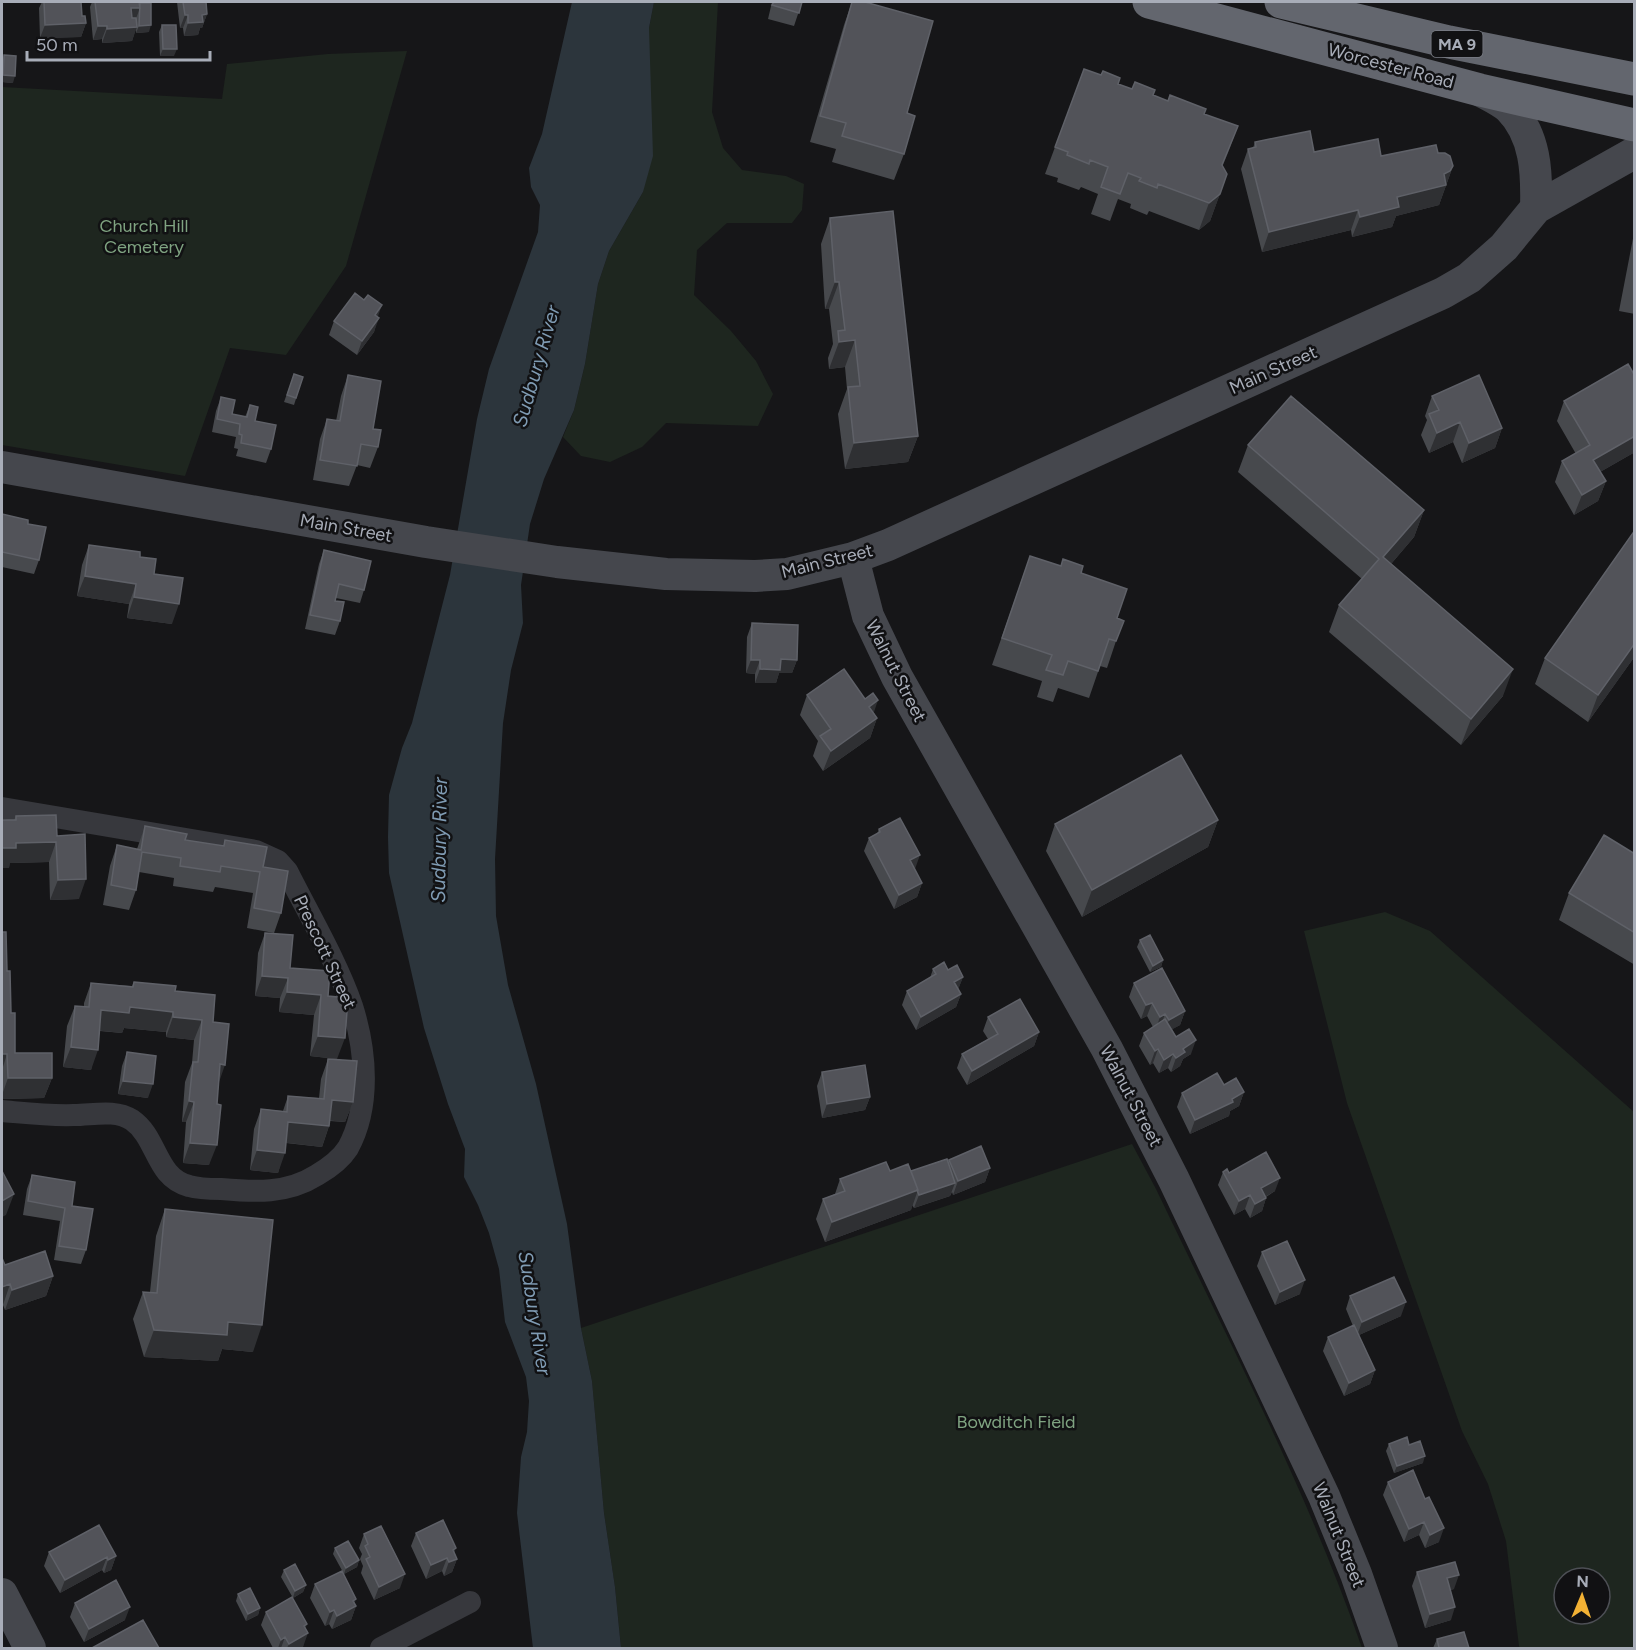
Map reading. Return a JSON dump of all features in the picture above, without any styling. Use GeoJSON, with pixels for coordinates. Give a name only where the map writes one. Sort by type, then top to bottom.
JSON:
{"type":"FeatureCollection","features":[{"type":"Feature","properties":{"kind":"highway","name":"Worcester Road"},"geometry":{"type":"LineString","coordinates":[[1149,2],[1480,90],[1635,125]]}},
{"type":"Feature","properties":{"kind":"highway","name":"Worcester Road"},"geometry":{"type":"LineString","coordinates":[[1281,2],[1449,42],[1635,79]]}},
{"type":"Feature","properties":{"kind":"street"},"geometry":{"type":"LineString","coordinates":[[1480,90],[1507,107],[1523,124],[1537,178],[1536,208]]}},
{"type":"Feature","properties":{"kind":"street","name":"Main Street"},"geometry":{"type":"LineString","coordinates":[[2,467],[426,542],[557,562],[666,574],[755,576],[787,574],[853,558],[907,536],[1443,293],[1469,278],[1504,247],[1536,208],[1635,153]]}},
{"type":"Feature","properties":{"kind":"street","name":"Walnut Street"},"geometry":{"type":"LineString","coordinates":[[853,558],[868,616],[887,658],[1107,1049],[1179,1190],[1324,1496],[1356,1574],[1382,1648]]}},
{"type":"Feature","properties":{"kind":"street","name":"Prescott Street"},"geometry":{"type":"LineString","coordinates":[[2,808],[256,851],[278,861],[287,871],[343,984],[357,1027],[364,1076],[362,1104],[347,1149],[333,1165],[315,1176],[295,1186],[272,1191],[202,1188],[177,1181],[160,1164],[148,1135],[130,1119],[117,1114],[74,1115],[2,1111]]}},
{"type":"Feature","properties":{"kind":"street"},"geometry":{"type":"LineString","coordinates":[[2,1594],[30,1648]]}},
{"type":"Feature","properties":{"kind":"street"},"geometry":{"type":"LineString","coordinates":[[381,1648],[470,1602]]}},
{"type":"Feature","properties":{"kind":"green space"},"geometry":{"type":"Polygon","coordinates":[[[654,2],[718,2],[712,112],[723,148],[742,170],[786,176],[804,184],[802,210],[792,223],[727,223],[697,250],[694,295],[731,331],[756,361],[773,394],[758,426],[666,423],[642,447],[610,462],[581,456],[563,437],[574,410],[585,364],[598,284],[609,251],[643,192],[649,28],[654,2]]]}},
{"type":"Feature","properties":{"kind":"green space","name":"Church Hill Cemetery"},"geometry":{"type":"Polygon","coordinates":[[[407,51],[346,266],[286,355],[230,348],[185,476],[2,445],[2,87],[222,99],[227,64],[328,54],[407,51]]]}},
{"type":"Feature","properties":{"kind":"green space"},"geometry":{"type":"Polygon","coordinates":[[[1385,912],[1430,931],[1634,1112],[1634,1648],[1520,1648],[1506,1541],[1488,1484],[1462,1431],[1347,1103],[1304,931],[1385,912]]]}},
{"type":"Feature","properties":{"kind":"green space","name":"Bowditch Field"},"geometry":{"type":"Polygon","coordinates":[[[1132,1144],[1156,1189],[1292,1473],[1362,1648],[621,1648],[604,1513],[592,1381],[581,1328],[1132,1144]]]}},
{"type":"Feature","properties":{"kind":"water","name":"Sudbury River"},"geometry":{"type":"Polygon","coordinates":[[[572,2],[654,2],[649,28],[653,156],[643,192],[609,251],[598,284],[585,364],[574,410],[544,479],[530,524],[521,585],[523,623],[511,670],[503,723],[495,859],[496,916],[508,985],[536,1084],[567,1224],[581,1328],[592,1381],[604,1513],[621,1648],[533,1648],[517,1513],[521,1457],[527,1432],[529,1401],[526,1377],[505,1322],[499,1269],[489,1233],[464,1177],[465,1149],[424,1028],[389,873],[389,795],[402,748],[412,723],[450,575],[477,419],[489,369],[538,232],[540,205],[531,187],[529,168],[542,134],[572,2]]]}},
{"type":"Feature","properties":{"kind":"building"},"geometry":{"type":"Polygon","coordinates":[[[44,2],[81,2],[82,16],[85,16],[86,23],[45,25],[44,2]]]}},
{"type":"Feature","properties":{"kind":"building"},"geometry":{"type":"Polygon","coordinates":[[[95,2],[139,2],[140,8],[131,8],[132,18],[136,18],[137,27],[107,29],[107,26],[98,26],[95,2]]]}},
{"type":"Feature","properties":{"kind":"building"},"geometry":{"type":"Polygon","coordinates":[[[183,2],[206,2],[207,14],[202,15],[203,22],[188,23],[188,15],[185,15],[183,2]]]}},
{"type":"Feature","properties":{"kind":"building"},"geometry":{"type":"Polygon","coordinates":[[[774,2],[802,2],[799,13],[772,5],[774,2]]]}},
{"type":"Feature","properties":{"kind":"building"},"geometry":{"type":"Polygon","coordinates":[[[852,2],[865,2],[933,21],[907,113],[915,116],[904,154],[842,136],[846,123],[820,116],[852,2]]]}},
{"type":"Feature","properties":{"kind":"building"},"geometry":{"type":"Polygon","coordinates":[[[140,3],[151,3],[151,25],[139,26],[140,3]]]}},
{"type":"Feature","properties":{"kind":"building"},"geometry":{"type":"Polygon","coordinates":[[[162,25],[176,25],[177,49],[163,49],[162,25]]]}},
{"type":"Feature","properties":{"kind":"building"},"geometry":{"type":"Polygon","coordinates":[[[4,55],[16,56],[15,76],[3,75],[4,55]]]}},
{"type":"Feature","properties":{"kind":"building"},"geometry":{"type":"Polygon","coordinates":[[[1084,69],[1101,75],[1103,71],[1120,78],[1118,84],[1132,89],[1135,82],[1155,90],[1153,95],[1168,101],[1170,95],[1206,109],[1204,114],[1238,126],[1222,165],[1227,174],[1220,194],[1209,203],[1158,184],[1157,188],[1139,181],[1141,178],[1128,173],[1120,194],[1101,187],[1108,167],[1090,160],[1089,164],[1055,147],[1084,69]]]}},
{"type":"Feature","properties":{"kind":"building"},"geometry":{"type":"Polygon","coordinates":[[[1310,131],[1314,152],[1378,139],[1381,156],[1436,145],[1438,153],[1450,156],[1453,166],[1444,174],[1446,185],[1397,197],[1399,207],[1360,217],[1358,210],[1269,232],[1248,149],[1256,147],[1255,142],[1310,131]]]}},
{"type":"Feature","properties":{"kind":"building"},"geometry":{"type":"Polygon","coordinates":[[[893,211],[918,436],[854,443],[848,387],[860,386],[855,340],[839,342],[838,331],[845,330],[839,282],[835,282],[830,218],[893,211]]]}},
{"type":"Feature","properties":{"kind":"building"},"geometry":{"type":"Polygon","coordinates":[[[355,293],[364,300],[368,295],[382,305],[375,315],[379,318],[362,341],[334,321],[355,293]]]}},
{"type":"Feature","properties":{"kind":"building"},"geometry":{"type":"Polygon","coordinates":[[[1628,364],[1635,376],[1635,436],[1593,460],[1606,481],[1582,495],[1562,461],[1590,445],[1564,401],[1628,364]]]}},
{"type":"Feature","properties":{"kind":"building"},"geometry":{"type":"Polygon","coordinates":[[[294,374],[303,377],[296,398],[287,395],[294,374]]]}},
{"type":"Feature","properties":{"kind":"building"},"geometry":{"type":"Polygon","coordinates":[[[348,375],[381,381],[373,429],[381,430],[378,447],[361,444],[357,466],[320,460],[327,419],[340,421],[348,375]]]}},
{"type":"Feature","properties":{"kind":"building"},"geometry":{"type":"Polygon","coordinates":[[[1479,375],[1502,428],[1469,443],[1460,422],[1437,433],[1429,414],[1439,410],[1432,396],[1479,375]]]}},
{"type":"Feature","properties":{"kind":"building"},"geometry":{"type":"Polygon","coordinates":[[[1291,396],[1424,510],[1383,557],[1513,669],[1471,719],[1339,605],[1379,559],[1248,445],[1291,396]]]}},
{"type":"Feature","properties":{"kind":"building"},"geometry":{"type":"Polygon","coordinates":[[[221,397],[235,400],[232,414],[247,417],[250,405],[258,407],[255,421],[276,425],[271,449],[241,443],[240,424],[217,419],[221,397]]]}},
{"type":"Feature","properties":{"kind":"building"},"geometry":{"type":"Polygon","coordinates":[[[2,514],[28,520],[28,524],[46,527],[39,560],[2,552],[2,514]]]}},
{"type":"Feature","properties":{"kind":"building"},"geometry":{"type":"Polygon","coordinates":[[[1635,530],[1635,643],[1598,695],[1545,658],[1635,530]]]}},
{"type":"Feature","properties":{"kind":"building"},"geometry":{"type":"Polygon","coordinates":[[[89,545],[140,552],[140,557],[156,559],[154,574],[183,578],[179,604],[134,597],[136,584],[85,576],[89,545]]]}},
{"type":"Feature","properties":{"kind":"building"},"geometry":{"type":"Polygon","coordinates":[[[324,550],[371,561],[364,590],[339,584],[335,601],[344,602],[340,621],[310,615],[324,550]]]}},
{"type":"Feature","properties":{"kind":"building"},"geometry":{"type":"Polygon","coordinates":[[[1030,556],[1061,566],[1063,559],[1083,566],[1081,573],[1127,589],[1117,618],[1124,621],[1116,641],[1109,639],[1098,671],[1068,661],[1063,675],[1046,670],[1052,655],[1002,638],[1030,556]]]}},
{"type":"Feature","properties":{"kind":"building"},"geometry":{"type":"Polygon","coordinates":[[[752,623],[798,625],[797,660],[781,659],[780,670],[760,669],[760,660],[751,660],[752,623]]]}},
{"type":"Feature","properties":{"kind":"building"},"geometry":{"type":"Polygon","coordinates":[[[844,669],[865,699],[873,693],[878,700],[869,707],[877,718],[831,751],[820,736],[831,729],[807,695],[844,669]]]}},
{"type":"Feature","properties":{"kind":"building"},"geometry":{"type":"Polygon","coordinates":[[[1181,755],[1218,820],[1092,890],[1055,824],[1181,755]]]}},
{"type":"Feature","properties":{"kind":"building"},"geometry":{"type":"Polygon","coordinates":[[[56,815],[57,836],[85,834],[86,879],[58,880],[56,842],[16,843],[16,848],[2,848],[2,820],[16,820],[16,816],[56,815]]]}},
{"type":"Feature","properties":{"kind":"building"},"geometry":{"type":"Polygon","coordinates":[[[900,818],[920,855],[910,860],[922,883],[899,895],[869,838],[880,832],[879,829],[900,818]]]}},
{"type":"Feature","properties":{"kind":"building"},"geometry":{"type":"Polygon","coordinates":[[[145,826],[187,834],[185,840],[224,846],[225,840],[267,847],[263,867],[288,871],[281,913],[254,908],[260,872],[221,866],[220,872],[180,866],[181,858],[142,852],[136,890],[111,885],[117,845],[141,850],[145,826]]]}},
{"type":"Feature","properties":{"kind":"building"},"geometry":{"type":"Polygon","coordinates":[[[1604,835],[1635,854],[1635,933],[1569,893],[1604,835]]]}},
{"type":"Feature","properties":{"kind":"building"},"geometry":{"type":"Polygon","coordinates":[[[2,932],[6,932],[11,1013],[15,1013],[15,1053],[52,1053],[52,1078],[8,1078],[7,1054],[2,1054],[2,932]]]}},
{"type":"Feature","properties":{"kind":"building"},"geometry":{"type":"Polygon","coordinates":[[[265,933],[293,935],[290,968],[330,971],[328,996],[348,998],[345,1038],[318,1036],[321,995],[287,992],[288,978],[262,976],[265,933]]]}},
{"type":"Feature","properties":{"kind":"building"},"geometry":{"type":"Polygon","coordinates":[[[1150,935],[1163,960],[1153,966],[1140,940],[1150,935]]]}},
{"type":"Feature","properties":{"kind":"building"},"geometry":{"type":"Polygon","coordinates":[[[944,962],[948,970],[957,965],[963,977],[954,982],[961,994],[921,1017],[907,991],[936,974],[933,969],[944,962]]]}},
{"type":"Feature","properties":{"kind":"building"},"geometry":{"type":"Polygon","coordinates":[[[1162,968],[1185,1011],[1169,1020],[1165,1014],[1160,1017],[1152,1003],[1146,1005],[1134,983],[1162,968]]]}},
{"type":"Feature","properties":{"kind":"building"},"geometry":{"type":"Polygon","coordinates":[[[134,982],[176,986],[175,991],[215,995],[213,1022],[229,1024],[225,1065],[220,1064],[217,1104],[221,1105],[217,1145],[190,1143],[194,1102],[189,1101],[193,1062],[198,1062],[202,1020],[173,1017],[173,1012],[130,1007],[129,1013],[101,1010],[98,1050],[71,1047],[75,1006],[89,1007],[91,983],[133,987],[134,982]]]}},
{"type":"Feature","properties":{"kind":"building"},"geometry":{"type":"Polygon","coordinates":[[[1020,999],[1039,1032],[972,1071],[962,1054],[998,1034],[988,1017],[1020,999]]]}},
{"type":"Feature","properties":{"kind":"building"},"geometry":{"type":"Polygon","coordinates":[[[1165,1019],[1176,1037],[1189,1029],[1196,1040],[1183,1049],[1185,1052],[1176,1058],[1173,1054],[1164,1060],[1158,1049],[1155,1051],[1144,1033],[1165,1019]]]}},
{"type":"Feature","properties":{"kind":"building"},"geometry":{"type":"Polygon","coordinates":[[[127,1052],[156,1056],[153,1084],[123,1081],[127,1052]]]}},
{"type":"Feature","properties":{"kind":"building"},"geometry":{"type":"Polygon","coordinates":[[[328,1059],[357,1061],[353,1102],[332,1100],[329,1126],[288,1122],[285,1153],[257,1150],[261,1109],[287,1112],[288,1096],[324,1099],[328,1059]]]}},
{"type":"Feature","properties":{"kind":"building"},"geometry":{"type":"Polygon","coordinates":[[[865,1065],[870,1097],[827,1104],[822,1072],[865,1065]]]}},
{"type":"Feature","properties":{"kind":"building"},"geometry":{"type":"Polygon","coordinates":[[[1217,1073],[1224,1085],[1236,1078],[1244,1092],[1232,1099],[1233,1102],[1195,1120],[1182,1093],[1217,1073]]]}},
{"type":"Feature","properties":{"kind":"building"},"geometry":{"type":"Polygon","coordinates":[[[981,1146],[990,1168],[958,1181],[949,1160],[981,1146]]]}},
{"type":"Feature","properties":{"kind":"building"},"geometry":{"type":"Polygon","coordinates":[[[1266,1152],[1280,1178],[1261,1188],[1266,1198],[1255,1204],[1250,1195],[1239,1201],[1223,1172],[1227,1169],[1229,1173],[1266,1152]]]}},
{"type":"Feature","properties":{"kind":"building"},"geometry":{"type":"Polygon","coordinates":[[[947,1159],[955,1183],[919,1195],[911,1171],[947,1159]]]}},
{"type":"Feature","properties":{"kind":"building"},"geometry":{"type":"Polygon","coordinates":[[[886,1162],[890,1171],[908,1164],[918,1190],[832,1222],[823,1199],[845,1191],[840,1179],[886,1162]]]}},
{"type":"Feature","properties":{"kind":"building"},"geometry":{"type":"Polygon","coordinates":[[[2,1171],[14,1194],[2,1201],[2,1171]]]}},
{"type":"Feature","properties":{"kind":"building"},"geometry":{"type":"Polygon","coordinates":[[[32,1175],[75,1182],[72,1206],[93,1209],[86,1250],[59,1246],[65,1208],[28,1201],[32,1175]]]}},
{"type":"Feature","properties":{"kind":"building"},"geometry":{"type":"Polygon","coordinates":[[[165,1209],[273,1220],[262,1325],[228,1322],[227,1335],[154,1330],[143,1292],[157,1293],[165,1209]]]}},
{"type":"Feature","properties":{"kind":"building"},"geometry":{"type":"Polygon","coordinates":[[[1287,1241],[1305,1280],[1280,1292],[1262,1252],[1287,1241]]]}},
{"type":"Feature","properties":{"kind":"building"},"geometry":{"type":"Polygon","coordinates":[[[45,1251],[53,1276],[12,1290],[10,1284],[2,1287],[2,1258],[5,1265],[45,1251]]]}},
{"type":"Feature","properties":{"kind":"building"},"geometry":{"type":"Polygon","coordinates":[[[1394,1277],[1406,1302],[1362,1322],[1350,1296],[1394,1277]]]}},
{"type":"Feature","properties":{"kind":"building"},"geometry":{"type":"Polygon","coordinates":[[[1354,1325],[1375,1370],[1349,1383],[1328,1337],[1354,1325]]]}},
{"type":"Feature","properties":{"kind":"building"},"geometry":{"type":"Polygon","coordinates":[[[1407,1437],[1409,1445],[1420,1441],[1425,1456],[1397,1466],[1389,1444],[1407,1437]]]}},
{"type":"Feature","properties":{"kind":"building"},"geometry":{"type":"Polygon","coordinates":[[[1413,1470],[1425,1499],[1429,1497],[1444,1528],[1430,1535],[1424,1522],[1409,1529],[1388,1482],[1413,1470]]]}},
{"type":"Feature","properties":{"kind":"building"},"geometry":{"type":"Polygon","coordinates":[[[443,1520],[456,1548],[453,1550],[457,1559],[449,1562],[447,1558],[431,1565],[416,1533],[443,1520]]]}},
{"type":"Feature","properties":{"kind":"building"},"geometry":{"type":"Polygon","coordinates":[[[99,1525],[116,1556],[108,1560],[107,1557],[65,1580],[49,1552],[99,1525]]]}},
{"type":"Feature","properties":{"kind":"building"},"geometry":{"type":"Polygon","coordinates":[[[381,1526],[405,1574],[379,1587],[366,1559],[370,1557],[365,1546],[368,1544],[364,1534],[381,1526]]]}},
{"type":"Feature","properties":{"kind":"building"},"geometry":{"type":"Polygon","coordinates":[[[348,1541],[359,1560],[346,1568],[335,1548],[348,1541]]]}},
{"type":"Feature","properties":{"kind":"building"},"geometry":{"type":"Polygon","coordinates":[[[1455,1562],[1459,1575],[1447,1578],[1455,1607],[1430,1614],[1417,1572],[1455,1562]]]}},
{"type":"Feature","properties":{"kind":"building"},"geometry":{"type":"Polygon","coordinates":[[[295,1564],[306,1585],[295,1591],[284,1570],[295,1564]]]}},
{"type":"Feature","properties":{"kind":"building"},"geometry":{"type":"Polygon","coordinates":[[[342,1571],[356,1599],[353,1601],[356,1606],[337,1616],[334,1610],[330,1612],[315,1584],[342,1571]]]}},
{"type":"Feature","properties":{"kind":"building"},"geometry":{"type":"Polygon","coordinates":[[[116,1580],[130,1607],[89,1629],[75,1603],[116,1580]]]}},
{"type":"Feature","properties":{"kind":"building"},"geometry":{"type":"Polygon","coordinates":[[[250,1588],[260,1608],[248,1614],[238,1594],[250,1588]]]}},
{"type":"Feature","properties":{"kind":"building"},"geometry":{"type":"Polygon","coordinates":[[[292,1597],[307,1624],[304,1626],[308,1633],[289,1644],[285,1637],[281,1640],[266,1612],[292,1597]]]}},
{"type":"Feature","properties":{"kind":"building"},"geometry":{"type":"Polygon","coordinates":[[[143,1620],[159,1648],[92,1648],[143,1620]]]}},
{"type":"Feature","properties":{"kind":"building"},"geometry":{"type":"Polygon","coordinates":[[[1464,1632],[1469,1648],[1439,1648],[1437,1639],[1464,1632]]]}}]}
